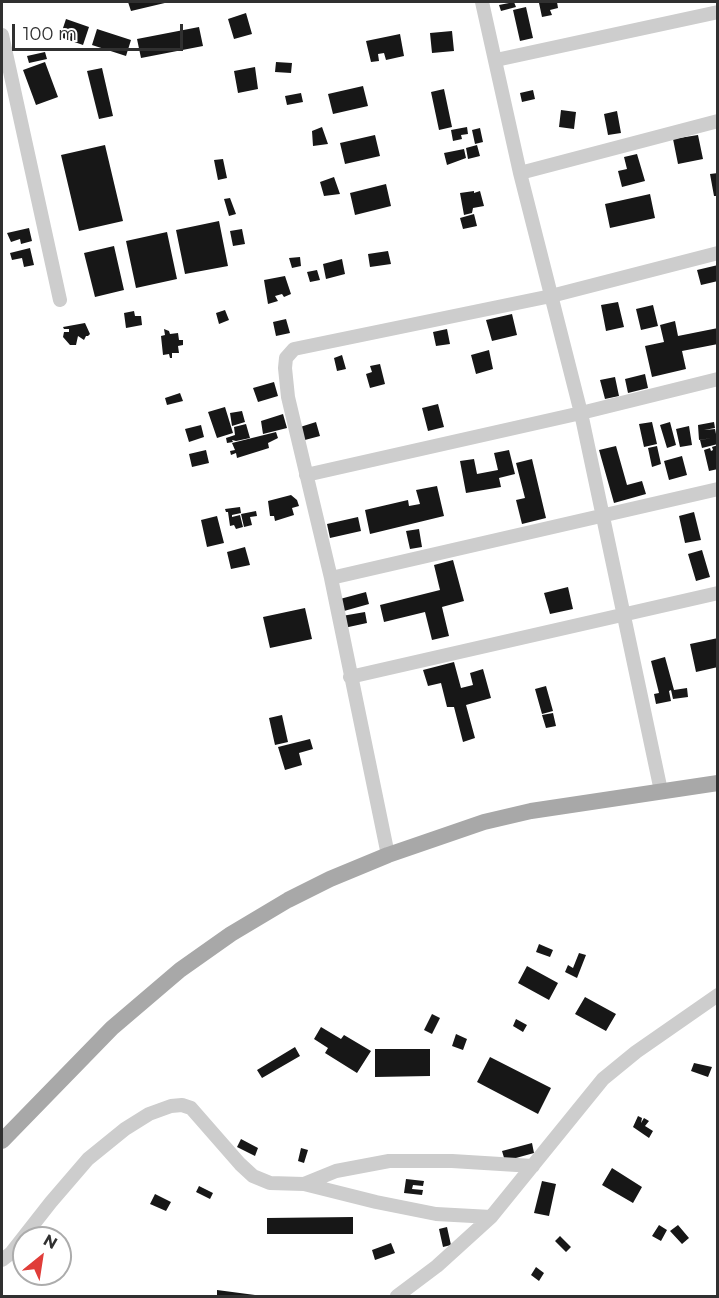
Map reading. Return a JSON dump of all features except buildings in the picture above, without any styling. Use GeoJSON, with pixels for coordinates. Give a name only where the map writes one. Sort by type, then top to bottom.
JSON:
{"type":"FeatureCollection","features":[{"type":"Feature","properties":{"kind":"main road"},"geometry":{"type":"LineString","coordinates":[[2,1141],[112,1028],[180,970],[231,934],[288,900],[330,879],[388,855],[484,822],[531,812],[717,783]]}},
{"type":"Feature","properties":{"kind":"street"},"geometry":{"type":"LineString","coordinates":[[482,2],[520,173],[580,413],[661,791]]}},
{"type":"Feature","properties":{"kind":"street"},"geometry":{"type":"LineString","coordinates":[[496,60],[717,12]]}},
{"type":"Feature","properties":{"kind":"street"},"geometry":{"type":"LineString","coordinates":[[2,35],[60,300]]}},
{"type":"Feature","properties":{"kind":"street"},"geometry":{"type":"LineString","coordinates":[[520,173],[717,121]]}},
{"type":"Feature","properties":{"kind":"street"},"geometry":{"type":"LineString","coordinates":[[388,855],[331,578],[288,397],[286,358],[294,350],[551,296],[717,253]]}},
{"type":"Feature","properties":{"kind":"street"},"geometry":{"type":"LineString","coordinates":[[306,476],[717,379]]}},
{"type":"Feature","properties":{"kind":"street"},"geometry":{"type":"LineString","coordinates":[[331,578],[717,489]]}},
{"type":"Feature","properties":{"kind":"street"},"geometry":{"type":"LineString","coordinates":[[350,677],[717,593]]}},
{"type":"Feature","properties":{"kind":"street"},"geometry":{"type":"LineString","coordinates":[[397,1296],[437,1266],[491,1217],[603,1079],[636,1052],[717,999]]}},
{"type":"Feature","properties":{"kind":"street"},"geometry":{"type":"LineString","coordinates":[[2,1260],[11,1253],[88,1160],[133,1124],[149,1114],[171,1106],[191,1108],[253,1176],[270,1183],[304,1184],[436,1214],[491,1217]]}},
{"type":"Feature","properties":{"kind":"street"},"geometry":{"type":"LineString","coordinates":[[304,1184],[336,1171],[389,1161],[452,1161],[533,1166]]}}]}
